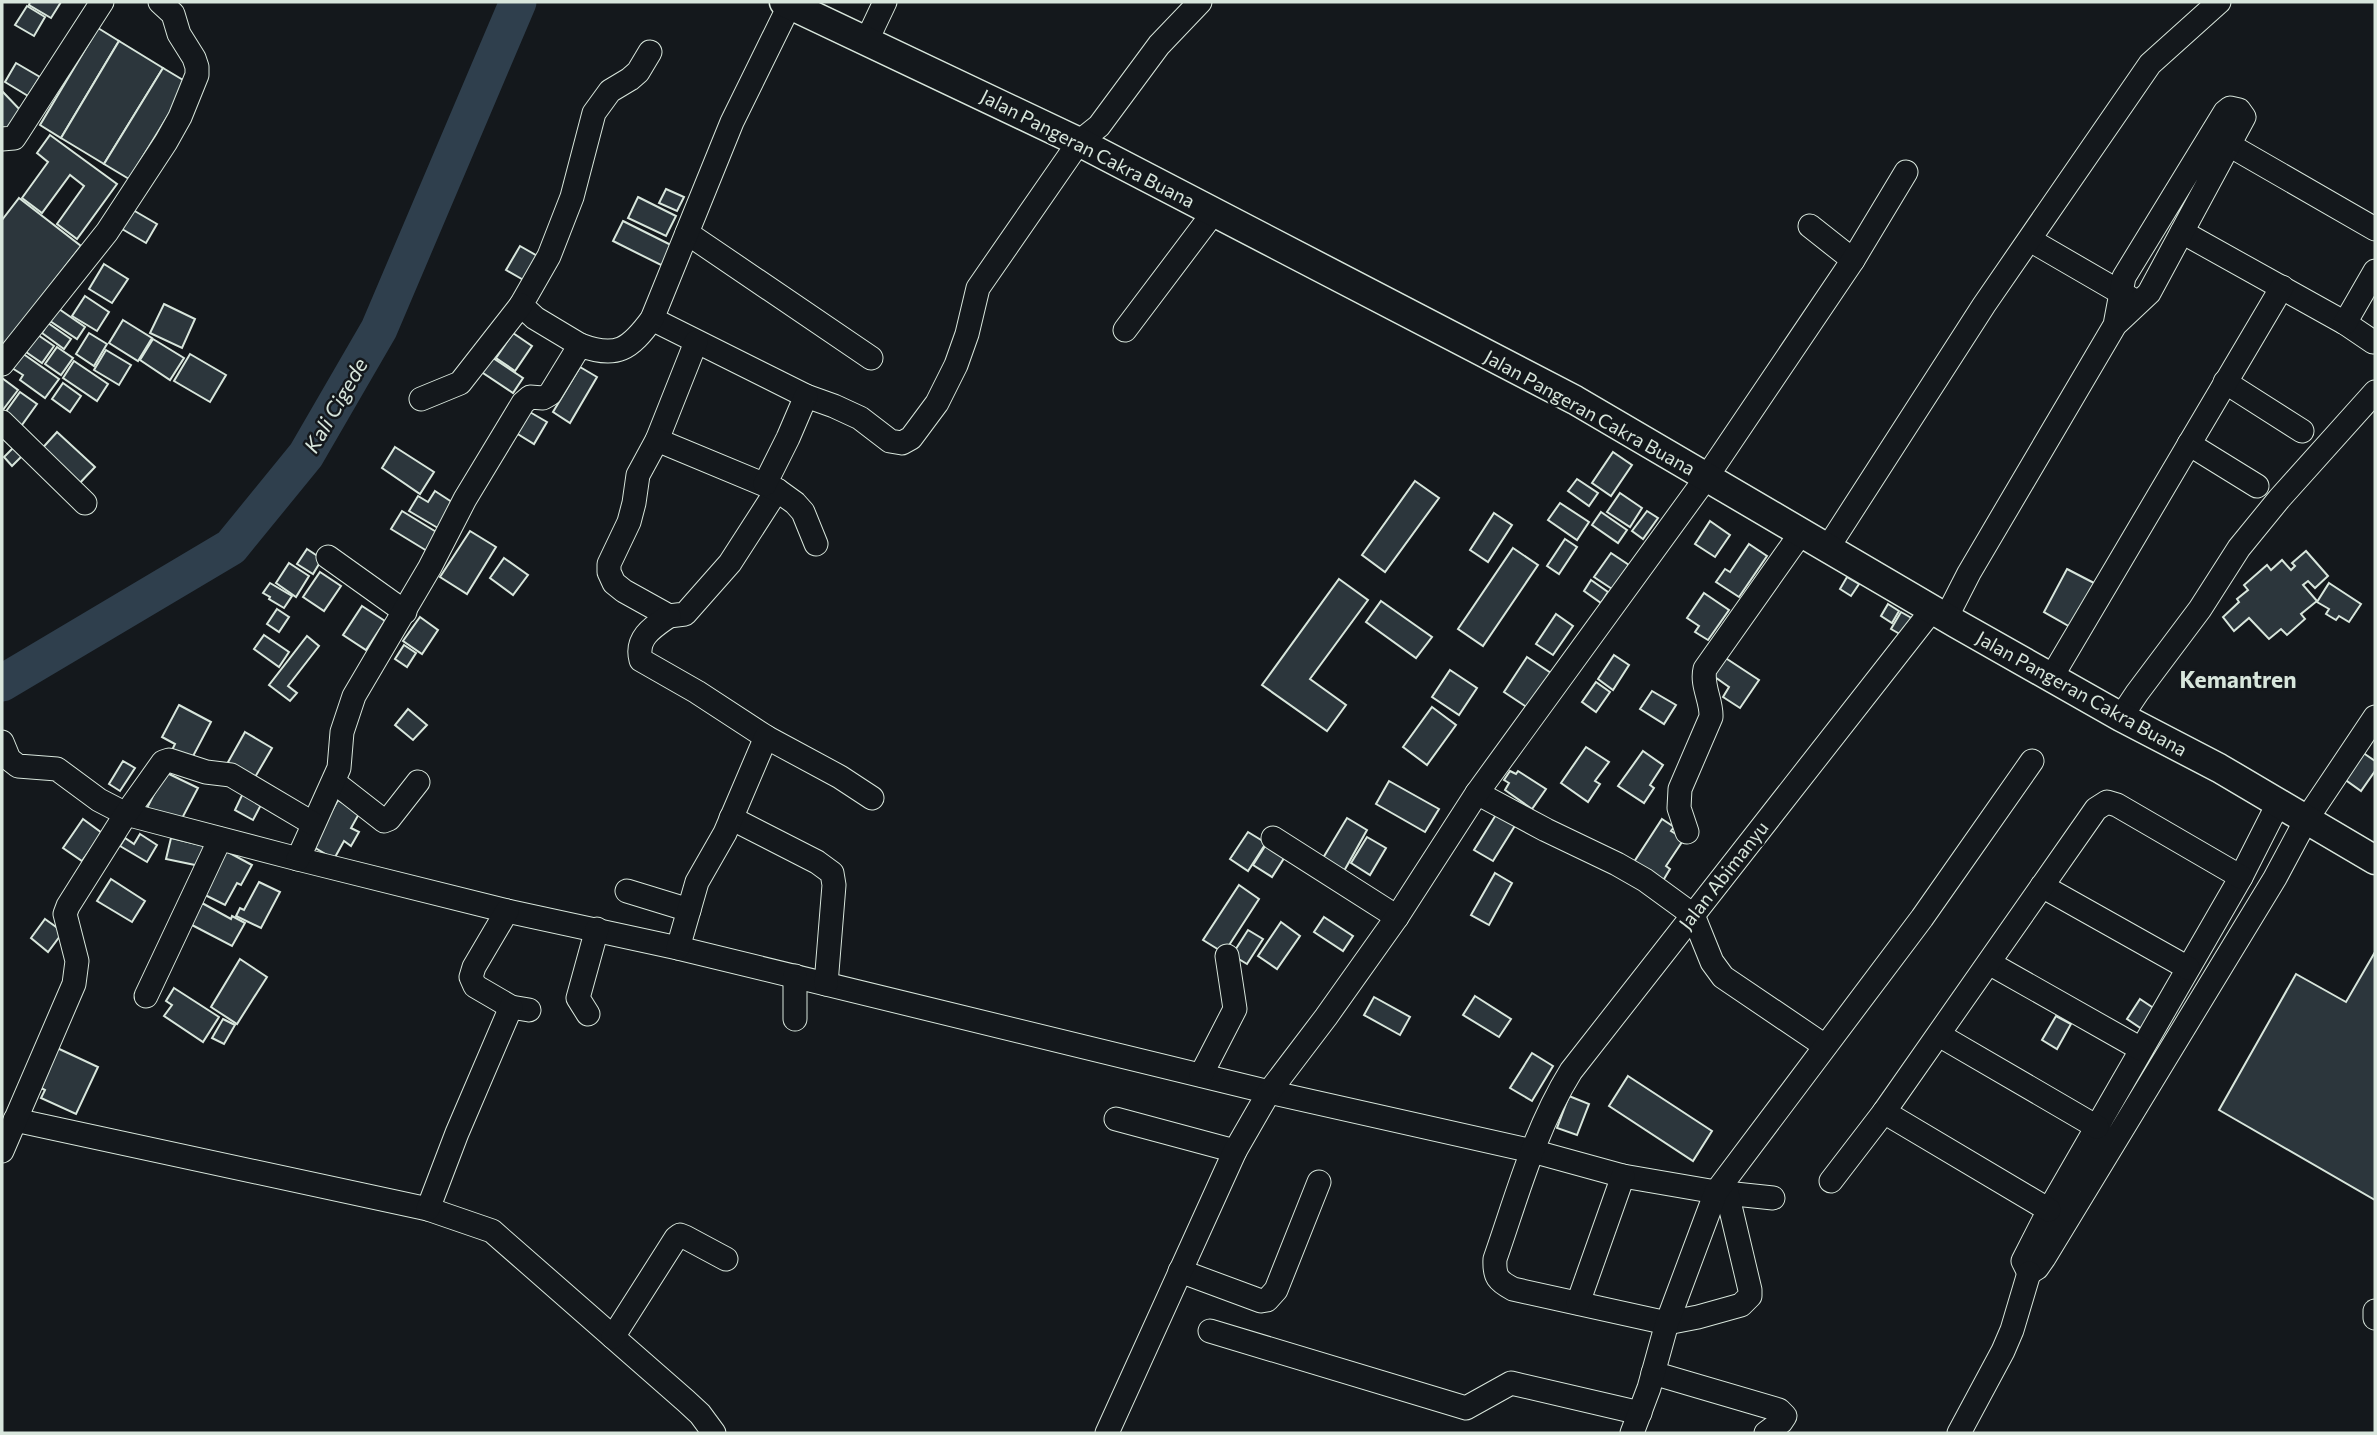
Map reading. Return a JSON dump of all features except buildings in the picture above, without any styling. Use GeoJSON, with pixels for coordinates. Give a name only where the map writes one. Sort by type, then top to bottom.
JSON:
{"type":"FeatureCollection","features":[{"type":"Feature","properties":{"kind":"main road","name":"Jalan Pangeran Cakra Buana"},"geometry":{"type":"LineString","coordinates":[[787,3],[1079,142],[1575,400],[1939,614],[2121,717],[2219,768],[2375,860]]}},
{"type":"Feature","properties":{"kind":"street"},"geometry":{"type":"LineString","coordinates":[[2,139],[14,138],[102,2]]}},
{"type":"Feature","properties":{"kind":"street"},"geometry":{"type":"LineString","coordinates":[[2,364],[107,232],[180,117],[197,75],[197,67],[179,34],[173,14],[160,2]]}},
{"type":"Feature","properties":{"kind":"street"},"geometry":{"type":"LineString","coordinates":[[867,40],[885,2]]}},
{"type":"Feature","properties":{"kind":"street"},"geometry":{"type":"LineString","coordinates":[[652,318],[806,396],[860,418],[890,441],[902,443],[911,438],[937,403],[956,365],[978,288],[1079,142],[1099,126],[1159,45],[1200,2]]}},
{"type":"Feature","properties":{"kind":"street"},"geometry":{"type":"LineString","coordinates":[[1827,549],[1984,305],[2150,64],[2219,2]]}},
{"type":"Feature","properties":{"kind":"street"},"geometry":{"type":"LineString","coordinates":[[521,305],[536,318],[591,349],[618,351],[638,338],[652,318],[732,122],[787,3]]}},
{"type":"Feature","properties":{"kind":"street"},"geometry":{"type":"LineString","coordinates":[[422,399],[460,383],[521,305],[549,256],[567,209],[594,113],[610,91],[638,72],[650,52]]}},
{"type":"Feature","properties":{"kind":"street"},"geometry":{"type":"LineString","coordinates":[[2030,240],[2129,298],[2148,293],[2182,232],[2220,140]]}},
{"type":"Feature","properties":{"kind":"street"},"geometry":{"type":"LineString","coordinates":[[2129,298],[2124,277],[2220,140]]}},
{"type":"Feature","properties":{"kind":"street"},"geometry":{"type":"LineString","coordinates":[[2220,140],[2375,229]]}},
{"type":"Feature","properties":{"kind":"street"},"geometry":{"type":"LineString","coordinates":[[1107,1433],[1234,1151],[1269,1092],[1397,917],[1477,793],[1706,478],[1853,260],[1906,172]]}},
{"type":"Feature","properties":{"kind":"street"},"geometry":{"type":"LineString","coordinates":[[1125,330],[1214,212]]}},
{"type":"Feature","properties":{"kind":"street"},"geometry":{"type":"LineString","coordinates":[[1810,226],[1853,260]]}},
{"type":"Feature","properties":{"kind":"street"},"geometry":{"type":"LineString","coordinates":[[2182,232],[2346,323],[2373,342]]}},
{"type":"Feature","properties":{"kind":"street"},"geometry":{"type":"LineString","coordinates":[[687,233],[871,358]]}},
{"type":"Feature","properties":{"kind":"street"},"geometry":{"type":"LineString","coordinates":[[2346,323],[2375,271]]}},
{"type":"Feature","properties":{"kind":"street"},"geometry":{"type":"LineString","coordinates":[[2051,678],[2281,287]]}},
{"type":"Feature","properties":{"kind":"street","name":"Jalan Abimanyu"},"geometry":{"type":"LineString","coordinates":[[1577,1303],[1513,1289],[1499,1282],[1494,1273],[1495,1259],[1532,1151],[1559,1091],[1693,915],[1939,614],[1969,573],[2129,298]]}},
{"type":"Feature","properties":{"kind":"street"},"geometry":{"type":"LineString","coordinates":[[696,342],[657,440],[638,475],[629,522],[609,564],[614,583],[624,592],[669,616],[678,617],[691,609],[730,563],[771,487],[806,396]]}},
{"type":"Feature","properties":{"kind":"street"},"geometry":{"type":"LineString","coordinates":[[298,859],[339,768],[342,732],[349,708],[405,612],[465,499],[523,403],[530,397],[543,398],[550,394],[580,345]]}},
{"type":"Feature","properties":{"kind":"street"},"geometry":{"type":"LineString","coordinates":[[2225,382],[2302,431]]}},
{"type":"Feature","properties":{"kind":"street"},"geometry":{"type":"LineString","coordinates":[[2121,717],[2200,609],[2239,548],[2375,391]]}},
{"type":"Feature","properties":{"kind":"street"},"geometry":{"type":"LineString","coordinates":[[2,422],[85,503]]}},
{"type":"Feature","properties":{"kind":"street"},"geometry":{"type":"LineString","coordinates":[[657,440],[771,487],[796,503],[803,512],[816,544]]}},
{"type":"Feature","properties":{"kind":"street"},"geometry":{"type":"LineString","coordinates":[[2189,444],[2258,486]]}},
{"type":"Feature","properties":{"kind":"street"},"geometry":{"type":"LineString","coordinates":[[1687,832],[1679,808],[1680,789],[1711,717],[1712,707],[1703,676],[1704,669],[1801,533]]}},
{"type":"Feature","properties":{"kind":"street"},"geometry":{"type":"LineString","coordinates":[[328,557],[405,612]]}},
{"type":"Feature","properties":{"kind":"street"},"geometry":{"type":"LineString","coordinates":[[669,616],[642,640],[638,651],[641,660],[872,798]]}},
{"type":"Feature","properties":{"kind":"street"},"geometry":{"type":"LineString","coordinates":[[1959,1433],[2003,1351],[2029,1273],[2037,1268],[2073,1212],[2275,878],[2306,820],[2375,717]]}},
{"type":"Feature","properties":{"kind":"street"},"geometry":{"type":"LineString","coordinates":[[678,948],[697,882],[731,818],[766,737]]}},
{"type":"Feature","properties":{"kind":"street"},"geometry":{"type":"LineString","coordinates":[[2,742],[9,759],[18,766],[57,769],[99,800],[126,814],[220,839],[508,911],[678,948],[1269,1092],[1532,1151],[1622,1176],[1773,1198]]}},
{"type":"Feature","properties":{"kind":"street"},"geometry":{"type":"LineString","coordinates":[[2,1150],[69,998],[77,971],[74,945],[65,914],[68,906],[160,765],[169,760],[206,772],[231,775],[313,823]]}},
{"type":"Feature","properties":{"kind":"street"},"geometry":{"type":"LineString","coordinates":[[1210,1331],[1466,1408],[1511,1383],[1636,1423],[1667,1323],[1721,1192],[1825,1046],[1922,918],[2032,761]]}},
{"type":"Feature","properties":{"kind":"street"},"geometry":{"type":"LineString","coordinates":[[334,782],[384,821],[389,819],[418,782]]}},
{"type":"Feature","properties":{"kind":"street"},"geometry":{"type":"LineString","coordinates":[[1477,793],[1645,880],[1693,915],[1712,962],[1723,977],[1825,1046]]}},
{"type":"Feature","properties":{"kind":"street"},"geometry":{"type":"LineString","coordinates":[[1831,1181],[1884,1112],[2096,809],[2107,802],[2117,805],[2241,877]]}},
{"type":"Feature","properties":{"kind":"street"},"geometry":{"type":"LineString","coordinates":[[2029,1273],[2023,1261],[2049,1210],[2241,877],[2278,804]]}},
{"type":"Feature","properties":{"kind":"street"},"geometry":{"type":"LineString","coordinates":[[731,818],[817,862],[832,873],[834,886],[826,984]]}},
{"type":"Feature","properties":{"kind":"street"},"geometry":{"type":"LineString","coordinates":[[1273,838],[1397,917]]}},
{"type":"Feature","properties":{"kind":"street"},"geometry":{"type":"LineString","coordinates":[[146,996],[220,839]]}},
{"type":"Feature","properties":{"kind":"street"},"geometry":{"type":"LineString","coordinates":[[2042,886],[2188,968]]}},
{"type":"Feature","properties":{"kind":"street"},"geometry":{"type":"LineString","coordinates":[[627,891],[689,910]]}},
{"type":"Feature","properties":{"kind":"street"},"geometry":{"type":"LineString","coordinates":[[428,1209],[457,1133],[520,1008],[475,986],[471,977],[474,967],[508,911]]}},
{"type":"Feature","properties":{"kind":"street"},"geometry":{"type":"LineString","coordinates":[[588,1014],[578,998],[597,929]]}},
{"type":"Feature","properties":{"kind":"street"},"geometry":{"type":"LineString","coordinates":[[1201,1075],[1235,1009],[1227,956]]}},
{"type":"Feature","properties":{"kind":"street"},"geometry":{"type":"LineString","coordinates":[[1989,963],[2141,1049]]}},
{"type":"Feature","properties":{"kind":"street"},"geometry":{"type":"LineString","coordinates":[[795,976],[795,1019]]}},
{"type":"Feature","properties":{"kind":"street"},"geometry":{"type":"LineString","coordinates":[[1939,1034],[2097,1128]]}},
{"type":"Feature","properties":{"kind":"street"},"geometry":{"type":"LineString","coordinates":[[1884,1112],[2049,1210]]}},
{"type":"Feature","properties":{"kind":"street"},"geometry":{"type":"LineString","coordinates":[[1116,1119],[1234,1151]]}},
{"type":"Feature","properties":{"kind":"street"},"geometry":{"type":"LineString","coordinates":[[15,1120],[428,1209],[492,1231],[700,1414],[714,1433]]}},
{"type":"Feature","properties":{"kind":"street"},"geometry":{"type":"LineString","coordinates":[[1622,1176],[1577,1303],[1667,1323],[1741,1305],[1750,1296],[1721,1192]]}},
{"type":"Feature","properties":{"kind":"street"},"geometry":{"type":"LineString","coordinates":[[1180,1271],[1261,1301],[1267,1300],[1276,1290],[1319,1182]]}},
{"type":"Feature","properties":{"kind":"street"},"geometry":{"type":"LineString","coordinates":[[613,1337],[680,1235],[726,1259]]}},
{"type":"Feature","properties":{"kind":"street"},"geometry":{"type":"LineString","coordinates":[[2375,1311],[2375,1318]]}},
{"type":"Feature","properties":{"kind":"street"},"geometry":{"type":"LineString","coordinates":[[1653,1374],[1779,1410],[1784,1416],[1782,1422],[1766,1433]]}},
{"type":"Feature","properties":{"kind":"waterway","name":"Kali Cigede"},"geometry":{"type":"LineString","coordinates":[[2,683],[231,547],[306,455],[379,329],[518,2]]}},
{"type":"Feature","properties":{"kind":"district","name":"Kemantren"},"geometry":{"type":"Point","coordinates":[2238,679]}}]}
